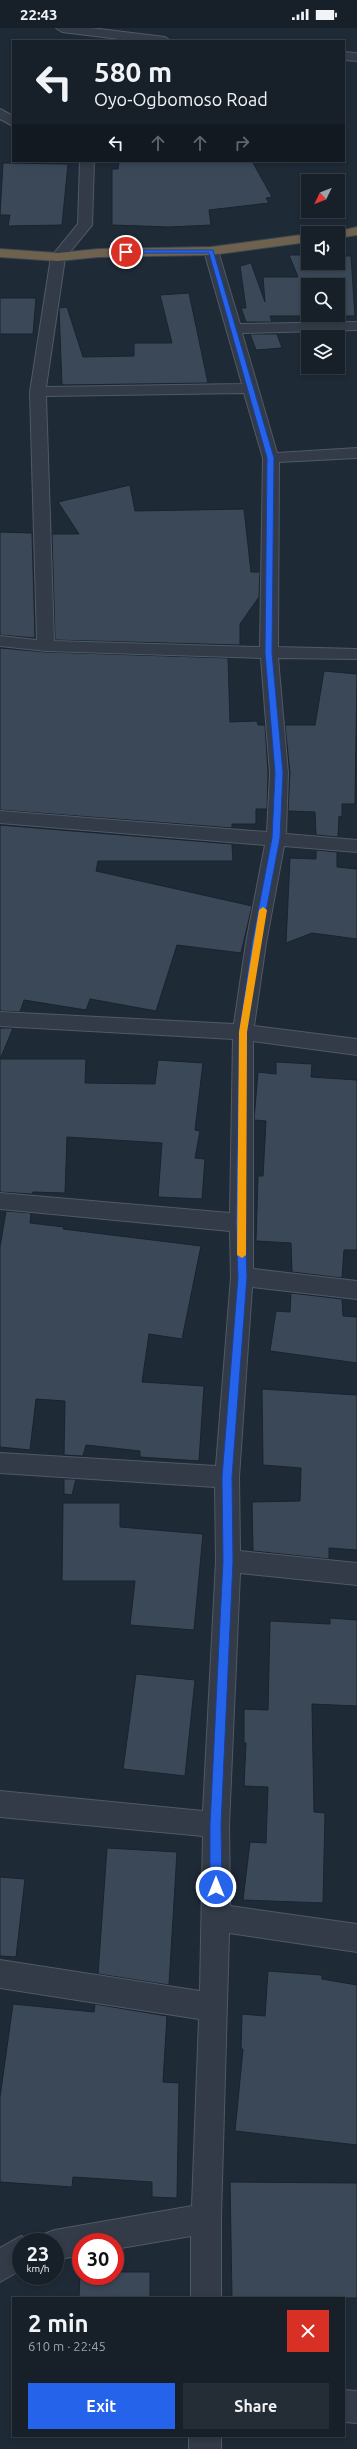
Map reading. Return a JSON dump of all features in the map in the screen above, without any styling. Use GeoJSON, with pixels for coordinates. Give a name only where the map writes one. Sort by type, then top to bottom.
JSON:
{"type":"FeatureCollection","features":[{"type":"Feature","properties":{"kind":"highway"},"geometry":{"type":"LineString","coordinates":[[345,233],[357,231]]}},
{"type":"Feature","properties":{"kind":"highway"},"geometry":{"type":"LineString","coordinates":[[0,254],[58,257],[98,253],[211,251],[301,239]]}},
{"type":"Feature","properties":{"kind":"street"},"geometry":{"type":"LineString","coordinates":[[62,28],[84,29],[106,37],[151,40]]}},
{"type":"Feature","properties":{"kind":"street"},"geometry":{"type":"LineString","coordinates":[[345,56],[357,57]]}},
{"type":"Feature","properties":{"kind":"street"},"geometry":{"type":"LineString","coordinates":[[0,113],[12,121]]}},
{"type":"Feature","properties":{"kind":"street"},"geometry":{"type":"LineString","coordinates":[[46,646],[38,392],[58,257],[85,225],[87,162]]}},
{"type":"Feature","properties":{"kind":"street"},"geometry":{"type":"LineString","coordinates":[[206,2297],[206,2218],[216,1918],[216,1825],[228,1561],[227,1477],[242,1277],[241,1223],[243,1032],[256,943],[276,838],[279,773],[269,653],[270,458],[211,251]]}},
{"type":"Feature","properties":{"kind":"street"},"geometry":{"type":"LineString","coordinates":[[233,329],[357,326]]}},
{"type":"Feature","properties":{"kind":"street"},"geometry":{"type":"LineString","coordinates":[[38,392],[251,388]]}},
{"type":"Feature","properties":{"kind":"street"},"geometry":{"type":"LineString","coordinates":[[270,458],[357,453]]}},
{"type":"Feature","properties":{"kind":"street"},"geometry":{"type":"LineString","coordinates":[[0,641],[46,646],[269,653],[357,654]]}},
{"type":"Feature","properties":{"kind":"street"},"geometry":{"type":"LineString","coordinates":[[0,816],[357,846]]}},
{"type":"Feature","properties":{"kind":"street"},"geometry":{"type":"LineString","coordinates":[[0,1019],[243,1032],[357,1047]]}},
{"type":"Feature","properties":{"kind":"street"},"geometry":{"type":"LineString","coordinates":[[0,1202],[241,1223]]}},
{"type":"Feature","properties":{"kind":"street"},"geometry":{"type":"LineString","coordinates":[[242,1277],[357,1290]]}},
{"type":"Feature","properties":{"kind":"street"},"geometry":{"type":"LineString","coordinates":[[0,1463],[227,1477]]}},
{"type":"Feature","properties":{"kind":"street"},"geometry":{"type":"LineString","coordinates":[[228,1561],[357,1574]]}},
{"type":"Feature","properties":{"kind":"street"},"geometry":{"type":"LineString","coordinates":[[0,1804],[216,1825]]}},
{"type":"Feature","properties":{"kind":"street"},"geometry":{"type":"LineString","coordinates":[[216,1918],[357,1938]]}},
{"type":"Feature","properties":{"kind":"street"},"geometry":{"type":"LineString","coordinates":[[0,1974],[212,2007]]}},
{"type":"Feature","properties":{"kind":"street"},"geometry":{"type":"LineString","coordinates":[[64,2243],[206,2218]]}},
{"type":"Feature","properties":{"kind":"street"},"geometry":{"type":"LineString","coordinates":[[0,2267],[12,2258]]}},
{"type":"Feature","properties":{"kind":"street"},"geometry":{"type":"LineString","coordinates":[[345,2406],[357,2408]]}},
{"type":"Feature","properties":{"kind":"street"},"geometry":{"type":"LineString","coordinates":[[205,2437],[205,2449]]}},
{"type":"Feature","properties":{"kind":"building"},"geometry":{"type":"Polygon","coordinates":[[[119,162],[253,162],[272,197],[266,198],[269,203],[209,210],[211,225],[170,227],[112,225],[112,169],[118,169],[119,162]]]}},
{"type":"Feature","properties":{"kind":"building"},"geometry":{"type":"Polygon","coordinates":[[[3,163],[68,164],[62,225],[8,226],[10,215],[0,215],[3,163]]]}},
{"type":"Feature","properties":{"kind":"building"},"geometry":{"type":"Polygon","coordinates":[[[289,255],[301,255],[301,270],[345,270],[345,256],[351,256],[355,316],[345,316],[345,278],[301,278],[301,316],[270,316],[272,322],[246,322],[241,308],[246,308],[240,266],[251,263],[265,302],[263,277],[298,277],[289,255]]]}},
{"type":"Feature","properties":{"kind":"building"},"geometry":{"type":"Polygon","coordinates":[[[189,293],[208,383],[62,385],[59,308],[67,307],[83,357],[134,356],[134,343],[172,343],[160,295],[189,293]]]}},
{"type":"Feature","properties":{"kind":"building"},"geometry":{"type":"Polygon","coordinates":[[[0,298],[36,298],[33,334],[0,334],[0,298]]]}},
{"type":"Feature","properties":{"kind":"building"},"geometry":{"type":"Polygon","coordinates":[[[250,334],[277,334],[282,348],[256,350],[250,334]]]}},
{"type":"Feature","properties":{"kind":"building"},"geometry":{"type":"Polygon","coordinates":[[[130,485],[135,511],[244,509],[251,572],[260,572],[259,597],[240,624],[240,645],[55,640],[52,534],[79,534],[58,502],[130,485]]]}},
{"type":"Feature","properties":{"kind":"building"},"geometry":{"type":"Polygon","coordinates":[[[0,532],[32,533],[35,638],[0,635],[0,532]]]}},
{"type":"Feature","properties":{"kind":"building"},"geometry":{"type":"Polygon","coordinates":[[[0,648],[46,652],[228,658],[230,722],[257,721],[258,725],[265,725],[268,773],[267,809],[256,809],[256,824],[232,824],[232,828],[0,810],[0,648]]]}},
{"type":"Feature","properties":{"kind":"building"},"geometry":{"type":"Polygon","coordinates":[[[324,671],[357,674],[355,804],[342,804],[342,817],[339,816],[338,837],[316,835],[315,812],[288,811],[290,773],[285,725],[315,725],[324,671]]]}},
{"type":"Feature","properties":{"kind":"building"},"geometry":{"type":"Polygon","coordinates":[[[0,825],[232,844],[233,861],[98,861],[96,871],[252,906],[241,953],[177,945],[156,1011],[90,999],[86,1010],[24,1000],[20,1012],[0,1011],[0,825]]]}},
{"type":"Feature","properties":{"kind":"building"},"geometry":{"type":"Polygon","coordinates":[[[316,850],[337,852],[337,867],[357,869],[357,939],[312,933],[286,943],[290,858],[316,859],[316,850]]]}},
{"type":"Feature","properties":{"kind":"building"},"geometry":{"type":"Polygon","coordinates":[[[0,1028],[13,1028],[1,1057],[0,1057],[0,1028]]]}},
{"type":"Feature","properties":{"kind":"building"},"geometry":{"type":"Polygon","coordinates":[[[0,1059],[86,1059],[85,1083],[155,1084],[158,1060],[203,1063],[195,1130],[200,1131],[195,1158],[205,1159],[202,1199],[158,1197],[162,1143],[67,1137],[65,1193],[33,1192],[32,1194],[0,1192],[0,1059]]]}},
{"type":"Feature","properties":{"kind":"building"},"geometry":{"type":"Polygon","coordinates":[[[276,1062],[312,1064],[311,1077],[357,1080],[357,1250],[344,1250],[342,1278],[292,1272],[291,1243],[256,1241],[258,1176],[263,1176],[266,1121],[254,1120],[258,1072],[276,1074],[276,1062]]]}},
{"type":"Feature","properties":{"kind":"building"},"geometry":{"type":"Polygon","coordinates":[[[6,1211],[31,1213],[30,1223],[64,1227],[63,1229],[201,1246],[182,1339],[149,1334],[142,1382],[204,1386],[199,1461],[140,1457],[140,1451],[86,1445],[83,1456],[64,1455],[65,1401],[36,1399],[30,1450],[0,1447],[0,1247],[6,1211]]]}},
{"type":"Feature","properties":{"kind":"building"},"geometry":{"type":"Polygon","coordinates":[[[291,1293],[342,1299],[343,1316],[357,1317],[357,1363],[270,1351],[276,1311],[290,1312],[291,1293]]]}},
{"type":"Feature","properties":{"kind":"building"},"geometry":{"type":"Polygon","coordinates":[[[262,1389],[357,1395],[357,1550],[329,1548],[329,1559],[253,1551],[252,1502],[300,1501],[301,1468],[263,1465],[262,1389]]]}},
{"type":"Feature","properties":{"kind":"building"},"geometry":{"type":"Polygon","coordinates":[[[64,1479],[76,1479],[72,1495],[64,1494],[64,1479]]]}},
{"type":"Feature","properties":{"kind":"building"},"geometry":{"type":"Polygon","coordinates":[[[63,1503],[120,1503],[120,1527],[203,1534],[194,1630],[130,1625],[135,1581],[62,1581],[63,1503]]]}},
{"type":"Feature","properties":{"kind":"building"},"geometry":{"type":"Polygon","coordinates":[[[330,1618],[357,1620],[357,1706],[312,1704],[314,1812],[325,1813],[323,1903],[243,1900],[250,1842],[266,1843],[268,1787],[244,1786],[246,1743],[244,1743],[244,1709],[268,1710],[270,1621],[330,1624],[330,1618]]]}},
{"type":"Feature","properties":{"kind":"building"},"geometry":{"type":"Polygon","coordinates":[[[136,1674],[195,1680],[185,1776],[123,1769],[136,1674]]]}},
{"type":"Feature","properties":{"kind":"building"},"geometry":{"type":"Polygon","coordinates":[[[107,1848],[177,1852],[169,1985],[98,1974],[107,1848]]]}},
{"type":"Feature","properties":{"kind":"building"},"geometry":{"type":"Polygon","coordinates":[[[0,1877],[25,1879],[16,1957],[0,1956],[0,1877]]]}},
{"type":"Feature","properties":{"kind":"building"},"geometry":{"type":"Polygon","coordinates":[[[268,1971],[322,1975],[322,1979],[357,1985],[357,2145],[235,2131],[243,2049],[241,2049],[242,2014],[265,2016],[268,1971]]]}},
{"type":"Feature","properties":{"kind":"building"},"geometry":{"type":"Polygon","coordinates":[[[13,2004],[94,2012],[95,2004],[167,2016],[163,2082],[179,2083],[177,2198],[152,2197],[152,2182],[73,2177],[72,2187],[0,2182],[0,2097],[13,2004]]]}},
{"type":"Feature","properties":{"kind":"building"},"geometry":{"type":"Polygon","coordinates":[[[230,2182],[357,2183],[357,2298],[232,2297],[230,2182]]]}},
{"type":"Feature","properties":{"kind":"building"},"geometry":{"type":"Polygon","coordinates":[[[124,2272],[150,2272],[150,2297],[79,2297],[80,2285],[124,2285],[124,2272]]]}},
{"type":"Feature","properties":{"kind":"slow traffic"},"geometry":{"type":"LineString","coordinates":[[242,1255],[243,1032],[256,943],[263,910]]}},
{"type":"Feature","properties":{"kind":"route"},"geometry":{"type":"LineString","coordinates":[[126,252],[211,251],[270,458],[269,653],[279,773],[276,838],[256,943],[243,1032],[241,1223],[242,1277],[227,1477],[228,1561],[216,1825],[216,1887]]}}]}
